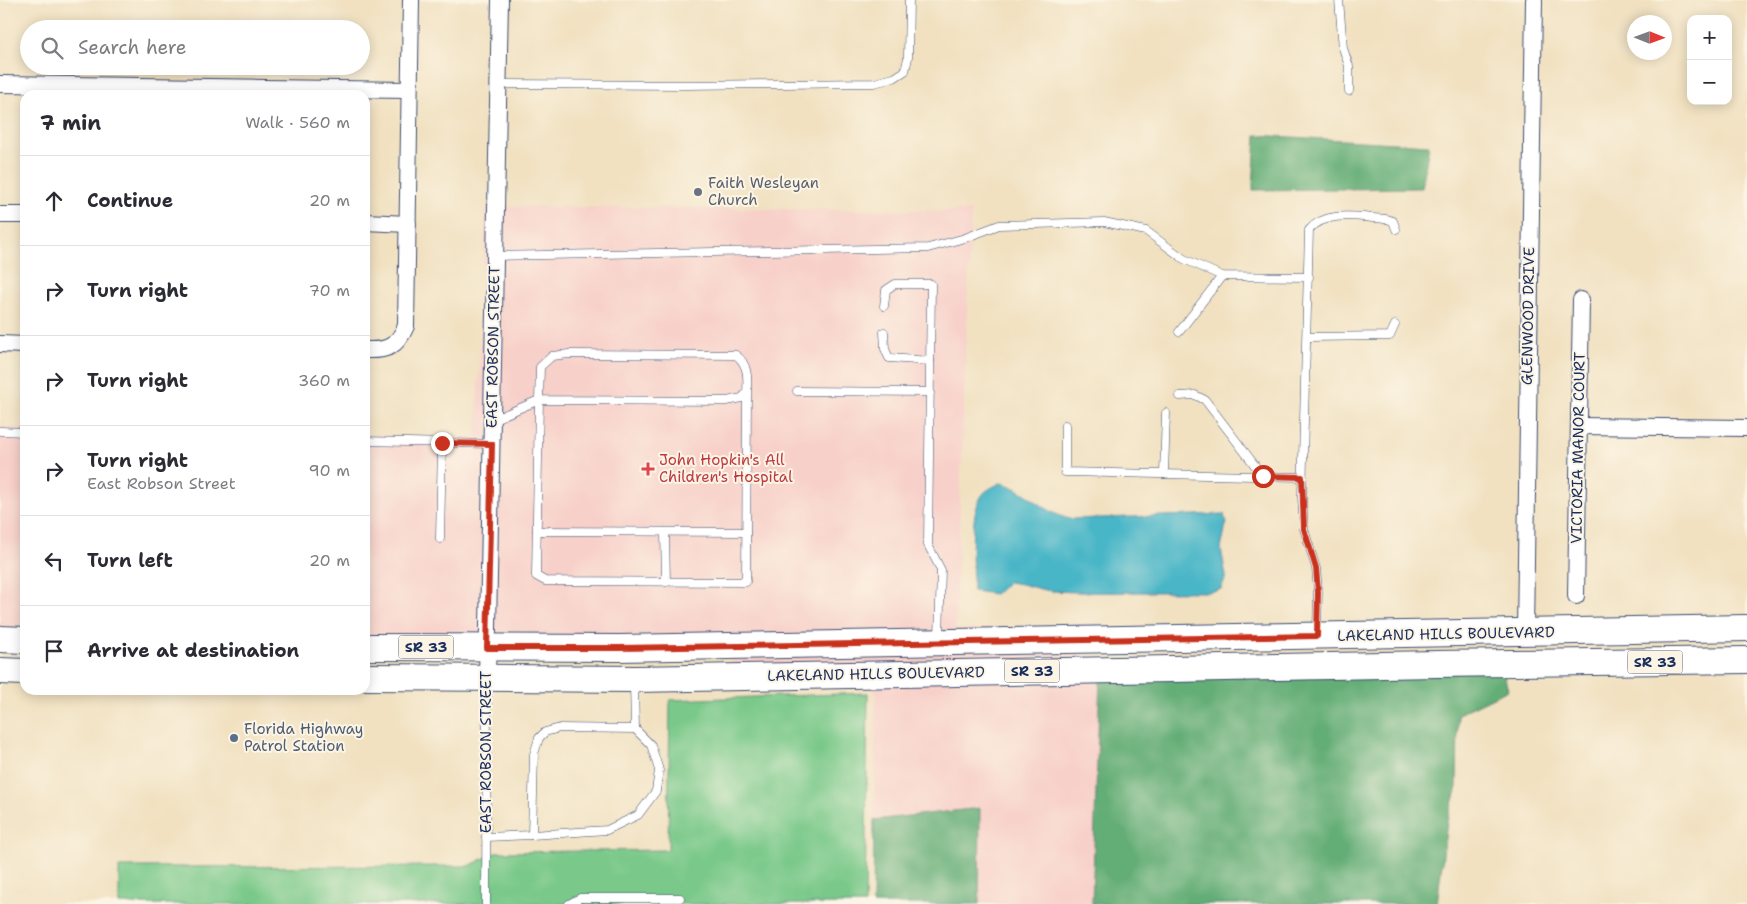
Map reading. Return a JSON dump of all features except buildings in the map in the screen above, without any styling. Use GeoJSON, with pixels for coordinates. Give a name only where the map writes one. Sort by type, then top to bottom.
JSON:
{"type":"FeatureCollection","features":[{"type":"Feature","properties":{"kind":"main road","name":"LAKELAND HILLS BOULEVARD"},"geometry":{"type":"LineString","coordinates":[[370,647],[487,648],[939,642],[1747,628]]}},
{"type":"Feature","properties":{"kind":"main road"},"geometry":{"type":"LineString","coordinates":[[1053,671],[1100,658],[1277,655],[1303,651],[1317,636]]}},
{"type":"Feature","properties":{"kind":"main road"},"geometry":{"type":"LineString","coordinates":[[0,639],[20,640]]}},
{"type":"Feature","properties":{"kind":"main road","name":"LAKELAND HILLS BOULEVARD"},"geometry":{"type":"LineString","coordinates":[[370,677],[634,679],[1747,660]]}},
{"type":"Feature","properties":{"kind":"main road"},"geometry":{"type":"LineString","coordinates":[[0,671],[20,672]]}},
{"type":"Feature","properties":{"kind":"street"},"geometry":{"type":"LineString","coordinates":[[370,350],[384,350],[393,347],[402,337],[406,326],[411,0]]}},
{"type":"Feature","properties":{"kind":"street","name":"EAST ROBSON STREET"},"geometry":{"type":"LineString","coordinates":[[487,679],[500,0]]}},
{"type":"Feature","properties":{"kind":"street","name":"GLENWOOD DRIVE"},"geometry":{"type":"LineString","coordinates":[[1525,632],[1534,0]]}},
{"type":"Feature","properties":{"kind":"street"},"geometry":{"type":"LineString","coordinates":[[0,84],[409,90]]}},
{"type":"Feature","properties":{"kind":"street"},"geometry":{"type":"LineString","coordinates":[[0,214],[20,215]]}},
{"type":"Feature","properties":{"kind":"street"},"geometry":{"type":"LineString","coordinates":[[370,222],[408,224]]}},
{"type":"Feature","properties":{"kind":"street","name":"VICTORIA MANOR COURT"},"geometry":{"type":"LineString","coordinates":[[1576,596],[1581,300]]}},
{"type":"Feature","properties":{"kind":"street"},"geometry":{"type":"LineString","coordinates":[[0,344],[20,345]]}},
{"type":"Feature","properties":{"kind":"street"},"geometry":{"type":"LineString","coordinates":[[1579,426],[1747,428]]}},
{"type":"Feature","properties":{"kind":"lane"},"geometry":{"type":"LineString","coordinates":[[499,84],[874,83],[894,78],[905,71],[908,58],[909,0]]}},
{"type":"Feature","properties":{"kind":"lane"},"geometry":{"type":"LineString","coordinates":[[1339,0],[1344,48],[1349,66],[1349,91]]}},
{"type":"Feature","properties":{"kind":"lane"},"geometry":{"type":"LineString","coordinates":[[1317,636],[1318,592],[1316,568],[1304,529],[1302,477],[1308,336],[1309,230],[1316,222],[1328,216],[1387,219],[1392,221],[1396,229]]}},
{"type":"Feature","properties":{"kind":"lane"},"geometry":{"type":"LineString","coordinates":[[495,256],[928,248],[965,238],[999,225],[1104,222],[1146,231],[1184,259],[1222,276],[1309,277]]}},
{"type":"Feature","properties":{"kind":"lane"},"geometry":{"type":"LineString","coordinates":[[1179,332],[1222,276]]}},
{"type":"Feature","properties":{"kind":"lane"},"geometry":{"type":"LineString","coordinates":[[884,306],[886,290],[894,284],[931,284],[928,545],[941,570],[939,642]]}},
{"type":"Feature","properties":{"kind":"lane"},"geometry":{"type":"LineString","coordinates":[[1308,336],[1390,336],[1395,324]]}},
{"type":"Feature","properties":{"kind":"lane"},"geometry":{"type":"LineString","coordinates":[[884,332],[885,349],[889,358],[930,361]]}},
{"type":"Feature","properties":{"kind":"lane"},"geometry":{"type":"LineString","coordinates":[[569,354],[736,355],[742,360],[746,368],[747,392],[746,582],[545,581],[536,576],[539,400],[540,367],[552,356],[569,354]]}},
{"type":"Feature","properties":{"kind":"lane"},"geometry":{"type":"LineString","coordinates":[[797,391],[930,392]]}},
{"type":"Feature","properties":{"kind":"lane"},"geometry":{"type":"LineString","coordinates":[[492,420],[539,400],[727,401],[742,398],[747,392]]}},
{"type":"Feature","properties":{"kind":"lane"},"geometry":{"type":"LineString","coordinates":[[1180,396],[1195,395],[1204,400],[1263,476]]}},
{"type":"Feature","properties":{"kind":"lane"},"geometry":{"type":"LineString","coordinates":[[1164,474],[1166,413]]}},
{"type":"Feature","properties":{"kind":"lane"},"geometry":{"type":"LineString","coordinates":[[1065,425],[1065,472],[1302,477]]}},
{"type":"Feature","properties":{"kind":"lane"},"geometry":{"type":"LineString","coordinates":[[0,431],[20,432]]}},
{"type":"Feature","properties":{"kind":"lane"},"geometry":{"type":"LineString","coordinates":[[370,441],[492,444]]}},
{"type":"Feature","properties":{"kind":"lane"},"geometry":{"type":"LineString","coordinates":[[440,539],[442,443]]}},
{"type":"Feature","properties":{"kind":"lane"},"geometry":{"type":"LineString","coordinates":[[537,531],[746,532]]}},
{"type":"Feature","properties":{"kind":"lane"},"geometry":{"type":"LineString","coordinates":[[666,532],[666,582]]}},
{"type":"Feature","properties":{"kind":"lane","name":"EAST ROBSON STREET"},"geometry":{"type":"LineString","coordinates":[[486,904],[487,679]]}},
{"type":"Feature","properties":{"kind":"lane"},"geometry":{"type":"LineString","coordinates":[[486,836],[607,830],[638,815],[656,791],[658,770],[651,745],[635,729],[634,679]]}},
{"type":"Feature","properties":{"kind":"lane"},"geometry":{"type":"LineString","coordinates":[[532,835],[534,754],[539,738],[545,732],[560,728],[635,729]]}},
{"type":"Feature","properties":{"kind":"lane"},"geometry":{"type":"LineString","coordinates":[[569,904],[580,898],[680,898]]}},
{"type":"Feature","properties":{"kind":"shaded area"},"geometry":{"type":"Polygon","coordinates":[[[486,206],[971,211],[955,630],[1101,623],[1101,632],[370,639],[370,435],[476,438],[486,206]]]}},
{"type":"Feature","properties":{"kind":"shaded area"},"geometry":{"type":"Polygon","coordinates":[[[0,428],[20,428],[20,632],[0,631],[0,428]]]}},
{"type":"Feature","properties":{"kind":"shaded area"},"geometry":{"type":"Polygon","coordinates":[[[1097,650],[1051,663],[731,669],[730,653],[1097,650]]]}},
{"type":"Feature","properties":{"kind":"shaded area"},"geometry":{"type":"Polygon","coordinates":[[[1100,678],[1092,904],[979,904],[980,808],[874,820],[876,693],[870,686],[733,691],[732,685],[1100,678]]]}},
{"type":"Feature","properties":{"kind":"green space"},"geometry":{"type":"Polygon","coordinates":[[[1256,135],[1429,145],[1422,188],[1253,190],[1256,135]]]}},
{"type":"Feature","properties":{"kind":"green space"},"geometry":{"type":"Polygon","coordinates":[[[1503,671],[1508,690],[1458,714],[1457,787],[1447,821],[1437,904],[1092,904],[1100,678],[1503,671]]]}},
{"type":"Feature","properties":{"kind":"green space"},"geometry":{"type":"Polygon","coordinates":[[[868,693],[865,904],[119,904],[119,867],[469,866],[497,852],[668,850],[670,700],[868,693]]]}},
{"type":"Feature","properties":{"kind":"green space"},"geometry":{"type":"Polygon","coordinates":[[[980,808],[979,904],[873,904],[874,820],[980,808]]]}},
{"type":"Feature","properties":{"kind":"water"},"geometry":{"type":"Polygon","coordinates":[[[1000,483],[1009,485],[1052,512],[1070,519],[1224,514],[1226,524],[1221,549],[1226,576],[1221,589],[1208,592],[1072,592],[1047,590],[1008,582],[995,594],[973,591],[972,540],[976,512],[979,501],[984,493],[1000,483]]]}},
{"type":"Feature","properties":{"kind":"place","name":"Faith Wesleyan Church"},"geometry":{"type":"Point","coordinates":[698,192]}},
{"type":"Feature","properties":{"kind":"place","name":"John Hopkin's All Children's Hospital"},"geometry":{"type":"Point","coordinates":[648,469]}},
{"type":"Feature","properties":{"kind":"place","name":"Florida Highway Patrol Station"},"geometry":{"type":"Point","coordinates":[234,738]}},
{"type":"Feature","properties":{"kind":"route"},"geometry":{"type":"LineString","coordinates":[[442,443],[492,444],[487,648],[619,648],[843,642],[1317,636],[1318,592],[1316,568],[1304,529],[1302,477],[1263,476]]}}]}
